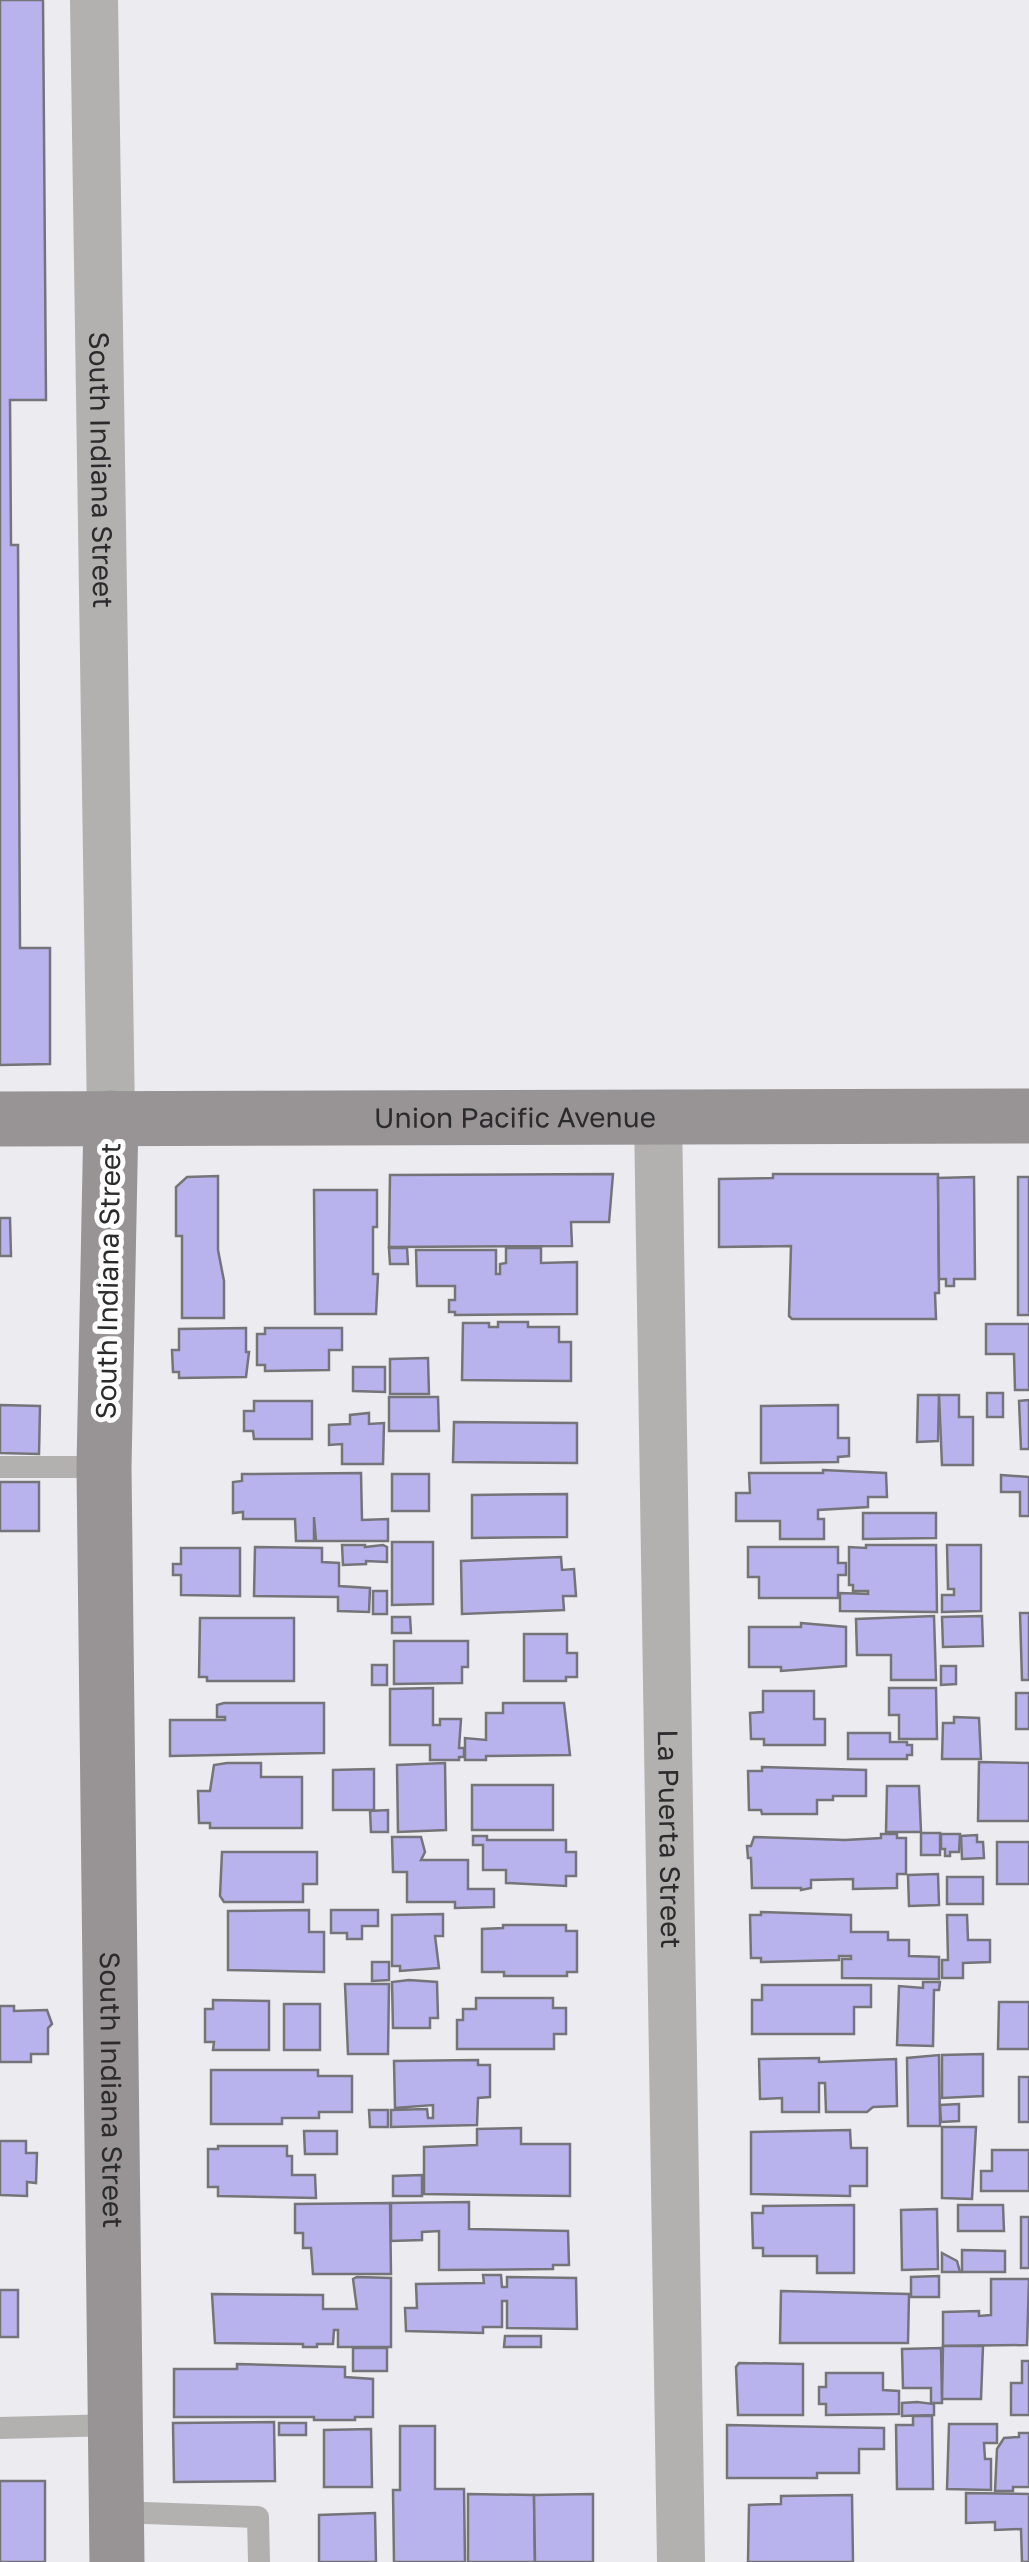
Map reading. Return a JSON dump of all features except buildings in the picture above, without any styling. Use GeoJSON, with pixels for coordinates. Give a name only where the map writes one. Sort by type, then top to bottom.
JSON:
{"type":"FeatureCollection","features":[{"type":"Feature","properties":{"kind":"street","name":"South Indiana Street"},"geometry":{"type":"LineString","coordinates":[[94,0],[111,1118],[104,1466],[116,2537]]}},
{"type":"Feature","properties":{"kind":"street","name":"Union Pacific Avenue"},"geometry":{"type":"LineString","coordinates":[[0,1118],[1029,1116]]}},
{"type":"Feature","properties":{"kind":"street","name":"La Puerta Street"},"geometry":{"type":"LineString","coordinates":[[658,1117],[682,2562]]}},
{"type":"Feature","properties":{"kind":"lane"},"geometry":{"type":"LineString","coordinates":[[0,1466],[104,1466]]}},
{"type":"Feature","properties":{"kind":"lane"},"geometry":{"type":"LineString","coordinates":[[0,2428],[116,2425]]}},
{"type":"Feature","properties":{"kind":"lane"},"geometry":{"type":"LineString","coordinates":[[116,2537],[258,2517],[259,2562]]}}]}
